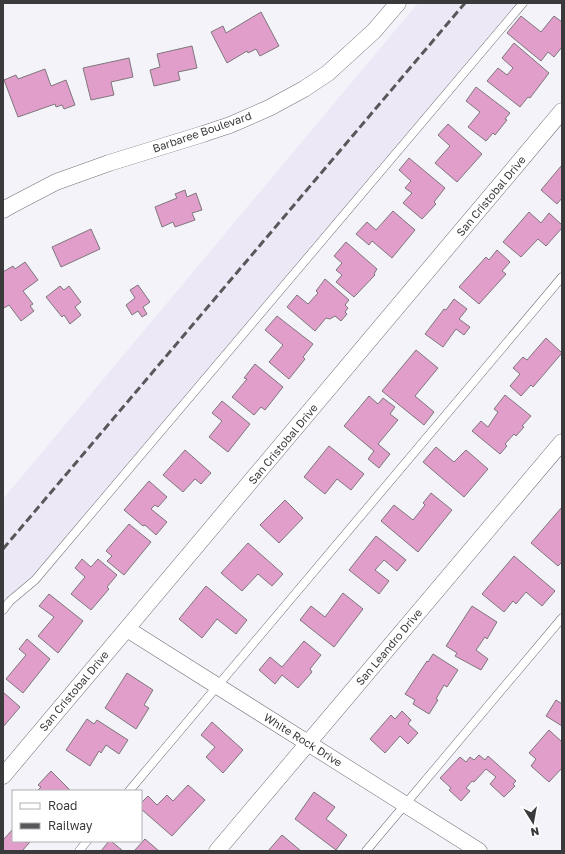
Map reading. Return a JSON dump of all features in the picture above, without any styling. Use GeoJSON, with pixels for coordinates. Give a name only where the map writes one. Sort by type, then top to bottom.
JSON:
{"type":"FeatureCollection","features":[{"type":"Feature","properties":{"kind":"street","name":"Barbaree Boulevard"},"geometry":{"type":"LineString","coordinates":[[3,210],[56,182],[109,163],[210,132],[269,108],[304,89],[328,73],[374,31],[398,3]]}},
{"type":"Feature","properties":{"kind":"street","name":"San Cristobal Drive"},"geometry":{"type":"LineString","coordinates":[[3,776],[562,112]]}},
{"type":"Feature","properties":{"kind":"street","name":"San Leandro Drive"},"geometry":{"type":"LineString","coordinates":[[217,851],[562,442]]}},
{"type":"Feature","properties":{"kind":"street","name":"White Rock Drive"},"geometry":{"type":"LineString","coordinates":[[127,629],[479,851]]}},
{"type":"Feature","properties":{"kind":"lane"},"geometry":{"type":"LineString","coordinates":[[3,610],[10,600],[35,580],[523,3]]}},
{"type":"Feature","properties":{"kind":"lane"},"geometry":{"type":"LineString","coordinates":[[130,790],[562,277]]}},
{"type":"Feature","properties":{"kind":"lane"},"geometry":{"type":"LineString","coordinates":[[366,851],[562,618]]}},
{"type":"Feature","properties":{"kind":"lane"},"geometry":{"type":"LineString","coordinates":[[79,851],[86,842]]}},
{"type":"Feature","properties":{"kind":"shaded area"},"geometry":{"type":"Polygon","coordinates":[[[418,3],[526,3],[385,171],[3,617],[3,499],[418,3]]]}},
{"type":"Feature","properties":{"kind":"building"},"geometry":{"type":"Polygon","coordinates":[[[261,12],[279,46],[260,56],[256,49],[248,53],[247,51],[227,63],[211,32],[223,26],[226,33],[261,12]]]}},
{"type":"Feature","properties":{"kind":"building"},"geometry":{"type":"Polygon","coordinates":[[[521,16],[541,32],[554,16],[562,22],[562,47],[554,57],[548,52],[541,61],[507,33],[521,16]]]}},
{"type":"Feature","properties":{"kind":"building"},"geometry":{"type":"Polygon","coordinates":[[[514,43],[549,73],[530,98],[528,97],[520,107],[487,81],[498,68],[507,75],[513,68],[502,58],[514,43]]]}},
{"type":"Feature","properties":{"kind":"building"},"geometry":{"type":"Polygon","coordinates":[[[192,46],[197,68],[178,72],[180,80],[154,86],[150,70],[160,67],[157,54],[192,46]]]}},
{"type":"Feature","properties":{"kind":"building"},"geometry":{"type":"Polygon","coordinates":[[[129,58],[133,77],[111,82],[114,95],[91,100],[83,68],[129,58]]]}},
{"type":"Feature","properties":{"kind":"building"},"geometry":{"type":"Polygon","coordinates":[[[45,69],[51,86],[66,80],[75,105],[64,109],[62,105],[56,107],[55,104],[18,117],[4,80],[16,75],[18,79],[45,69]]]}},
{"type":"Feature","properties":{"kind":"building"},"geometry":{"type":"Polygon","coordinates":[[[476,87],[510,113],[505,119],[507,120],[495,135],[493,133],[486,141],[468,127],[480,112],[466,101],[476,87]]]}},
{"type":"Feature","properties":{"kind":"building"},"geometry":{"type":"Polygon","coordinates":[[[448,124],[482,154],[457,182],[435,163],[450,146],[438,135],[448,124]]]}},
{"type":"Feature","properties":{"kind":"building"},"geometry":{"type":"Polygon","coordinates":[[[409,158],[445,188],[434,202],[436,204],[422,219],[403,203],[412,193],[405,188],[411,181],[399,170],[409,158]]]}},
{"type":"Feature","properties":{"kind":"building"},"geometry":{"type":"Polygon","coordinates":[[[562,165],[562,198],[557,204],[541,190],[562,165]]]}},
{"type":"Feature","properties":{"kind":"building"},"geometry":{"type":"Polygon","coordinates":[[[185,190],[187,197],[196,193],[202,210],[192,213],[195,220],[175,227],[173,222],[162,227],[155,207],[177,198],[175,194],[185,190]]]}},
{"type":"Feature","properties":{"kind":"building"},"geometry":{"type":"Polygon","coordinates":[[[393,211],[415,230],[392,258],[372,241],[369,245],[356,234],[367,222],[376,230],[393,211]]]}},
{"type":"Feature","properties":{"kind":"building"},"geometry":{"type":"Polygon","coordinates":[[[529,212],[541,223],[549,213],[562,225],[562,228],[546,246],[538,239],[521,257],[503,242],[529,212]]]}},
{"type":"Feature","properties":{"kind":"building"},"geometry":{"type":"Polygon","coordinates":[[[91,229],[100,249],[61,267],[52,247],[91,229]]]}},
{"type":"Feature","properties":{"kind":"building"},"geometry":{"type":"Polygon","coordinates":[[[346,242],[377,269],[374,274],[375,275],[354,297],[336,282],[342,275],[336,270],[342,263],[334,256],[346,242]]]}},
{"type":"Feature","properties":{"kind":"building"},"geometry":{"type":"Polygon","coordinates":[[[497,250],[510,262],[502,271],[506,274],[479,304],[459,287],[486,257],[489,260],[497,250]]]}},
{"type":"Feature","properties":{"kind":"building"},"geometry":{"type":"Polygon","coordinates":[[[25,262],[38,280],[23,291],[33,304],[30,306],[34,311],[21,321],[9,305],[4,308],[3,306],[3,272],[13,266],[15,269],[25,262]]]}},
{"type":"Feature","properties":{"kind":"building"},"geometry":{"type":"Polygon","coordinates":[[[325,279],[349,300],[345,305],[348,308],[345,312],[347,314],[341,321],[335,316],[330,319],[326,318],[315,331],[287,307],[297,295],[308,304],[318,293],[316,291],[325,279]]]}},
{"type":"Feature","properties":{"kind":"building"},"geometry":{"type":"Polygon","coordinates":[[[138,285],[150,302],[143,307],[147,314],[142,317],[138,311],[132,315],[126,305],[135,298],[130,290],[138,285]]]}},
{"type":"Feature","properties":{"kind":"building"},"geometry":{"type":"Polygon","coordinates":[[[60,286],[64,290],[69,286],[81,302],[75,307],[81,315],[70,324],[64,315],[62,317],[46,297],[60,286]]]}},
{"type":"Feature","properties":{"kind":"building"},"geometry":{"type":"Polygon","coordinates":[[[454,299],[467,309],[459,319],[470,327],[464,335],[456,329],[443,347],[425,334],[444,309],[446,310],[454,299]]]}},
{"type":"Feature","properties":{"kind":"building"},"geometry":{"type":"Polygon","coordinates":[[[277,316],[313,344],[303,357],[305,359],[289,379],[269,362],[283,345],[265,330],[277,316]]]}},
{"type":"Feature","properties":{"kind":"building"},"geometry":{"type":"Polygon","coordinates":[[[546,338],[562,353],[533,387],[531,385],[521,396],[510,386],[520,374],[513,368],[523,357],[527,360],[546,338]]]}},
{"type":"Feature","properties":{"kind":"building"},"geometry":{"type":"Polygon","coordinates":[[[416,350],[438,368],[415,396],[434,412],[424,425],[382,391],[416,350]]]}},
{"type":"Feature","properties":{"kind":"building"},"geometry":{"type":"Polygon","coordinates":[[[255,364],[283,387],[265,410],[261,407],[254,415],[232,397],[247,379],[244,378],[255,364]]]}},
{"type":"Feature","properties":{"kind":"building"},"geometry":{"type":"Polygon","coordinates":[[[505,395],[531,416],[516,436],[514,434],[505,444],[507,446],[500,454],[472,431],[481,421],[488,427],[498,412],[494,409],[505,395]]]}},
{"type":"Feature","properties":{"kind":"building"},"geometry":{"type":"Polygon","coordinates":[[[369,396],[378,404],[383,398],[395,407],[390,414],[398,420],[378,444],[390,454],[379,468],[368,459],[374,451],[344,426],[369,396]]]}},
{"type":"Feature","properties":{"kind":"building"},"geometry":{"type":"Polygon","coordinates":[[[222,401],[250,424],[228,452],[209,437],[222,421],[212,413],[222,401]]]}},
{"type":"Feature","properties":{"kind":"building"},"geometry":{"type":"Polygon","coordinates":[[[329,446],[364,474],[351,490],[337,479],[325,494],[304,477],[329,446]]]}},
{"type":"Feature","properties":{"kind":"building"},"geometry":{"type":"Polygon","coordinates":[[[436,447],[454,462],[466,450],[488,469],[464,497],[423,462],[436,447]]]}},
{"type":"Feature","properties":{"kind":"building"},"geometry":{"type":"Polygon","coordinates":[[[185,450],[211,473],[201,484],[195,479],[183,492],[163,475],[185,450]]]}},
{"type":"Feature","properties":{"kind":"building"},"geometry":{"type":"Polygon","coordinates":[[[149,481],[167,497],[158,507],[155,505],[151,509],[167,522],[156,535],[124,510],[149,481]]]}},
{"type":"Feature","properties":{"kind":"building"},"geometry":{"type":"Polygon","coordinates":[[[431,493],[452,510],[418,552],[381,521],[394,505],[413,520],[425,505],[423,503],[431,493]]]}},
{"type":"Feature","properties":{"kind":"building"},"geometry":{"type":"Polygon","coordinates":[[[285,500],[303,518],[279,543],[260,525],[285,500]]]}},
{"type":"Feature","properties":{"kind":"building"},"geometry":{"type":"Polygon","coordinates":[[[562,507],[562,562],[558,566],[531,543],[562,507]]]}},
{"type":"Feature","properties":{"kind":"building"},"geometry":{"type":"Polygon","coordinates":[[[129,524],[151,542],[124,575],[107,561],[112,556],[106,551],[129,524]]]}},
{"type":"Feature","properties":{"kind":"building"},"geometry":{"type":"Polygon","coordinates":[[[376,536],[406,560],[397,571],[384,560],[375,570],[389,581],[379,594],[349,570],[376,536]]]}},
{"type":"Feature","properties":{"kind":"building"},"geometry":{"type":"Polygon","coordinates":[[[248,543],[283,574],[272,586],[258,574],[242,591],[221,573],[248,543]]]}},
{"type":"Feature","properties":{"kind":"building"},"geometry":{"type":"Polygon","coordinates":[[[514,556],[555,591],[542,606],[526,592],[516,604],[513,601],[504,612],[482,594],[514,556]]]}},
{"type":"Feature","properties":{"kind":"building"},"geometry":{"type":"Polygon","coordinates":[[[82,559],[91,567],[98,559],[117,575],[107,587],[109,589],[91,610],[71,594],[85,577],[75,568],[82,559]]]}},
{"type":"Feature","properties":{"kind":"building"},"geometry":{"type":"Polygon","coordinates":[[[206,586],[247,620],[236,634],[217,619],[202,638],[179,619],[206,586]]]}},
{"type":"Feature","properties":{"kind":"building"},"geometry":{"type":"Polygon","coordinates":[[[343,593],[363,609],[334,647],[300,620],[311,606],[325,617],[343,593]]]}},
{"type":"Feature","properties":{"kind":"building"},"geometry":{"type":"Polygon","coordinates":[[[49,594],[83,621],[58,653],[38,636],[54,617],[39,606],[49,594]]]}},
{"type":"Feature","properties":{"kind":"building"},"geometry":{"type":"Polygon","coordinates":[[[472,606],[497,622],[487,639],[485,637],[476,650],[488,659],[481,670],[455,656],[457,653],[446,646],[472,606]]]}},
{"type":"Feature","properties":{"kind":"building"},"geometry":{"type":"Polygon","coordinates":[[[27,639],[50,659],[23,693],[6,679],[26,655],[19,649],[27,639]]]}},
{"type":"Feature","properties":{"kind":"building"},"geometry":{"type":"Polygon","coordinates":[[[304,641],[321,655],[310,669],[312,672],[298,688],[282,675],[275,684],[259,670],[270,657],[282,667],[304,641]]]}},
{"type":"Feature","properties":{"kind":"building"},"geometry":{"type":"Polygon","coordinates":[[[433,654],[458,670],[447,687],[444,685],[436,699],[438,700],[429,714],[413,704],[415,700],[405,694],[433,654]]]}},
{"type":"Feature","properties":{"kind":"building"},"geometry":{"type":"Polygon","coordinates":[[[127,673],[153,690],[144,705],[149,708],[136,729],[105,708],[127,673]]]}},
{"type":"Feature","properties":{"kind":"building"},"geometry":{"type":"Polygon","coordinates":[[[3,692],[20,707],[3,727],[3,692]]]}},
{"type":"Feature","properties":{"kind":"building"},"geometry":{"type":"Polygon","coordinates":[[[556,700],[562,704],[562,726],[546,716],[556,700]]]}},
{"type":"Feature","properties":{"kind":"building"},"geometry":{"type":"Polygon","coordinates":[[[402,711],[411,720],[408,724],[418,733],[408,744],[400,736],[385,753],[370,739],[391,715],[395,719],[402,711]]]}},
{"type":"Feature","properties":{"kind":"building"},"geometry":{"type":"Polygon","coordinates":[[[87,719],[94,724],[97,720],[128,740],[119,754],[106,745],[101,753],[99,751],[90,766],[66,750],[87,719]]]}},
{"type":"Feature","properties":{"kind":"building"},"geometry":{"type":"Polygon","coordinates":[[[212,722],[243,750],[223,773],[206,757],[215,747],[201,735],[212,722]]]}},
{"type":"Feature","properties":{"kind":"building"},"geometry":{"type":"Polygon","coordinates":[[[549,730],[562,742],[562,768],[549,782],[531,766],[536,759],[529,753],[549,730]]]}},
{"type":"Feature","properties":{"kind":"building"},"geometry":{"type":"Polygon","coordinates":[[[479,755],[485,760],[488,756],[516,781],[513,784],[515,786],[504,797],[490,784],[496,777],[486,769],[466,788],[470,791],[461,801],[449,790],[451,788],[440,778],[460,757],[466,762],[470,757],[474,760],[479,755]]]}},
{"type":"Feature","properties":{"kind":"building"},"geometry":{"type":"Polygon","coordinates":[[[51,771],[70,790],[38,790],[41,787],[38,785],[51,771]]]}},
{"type":"Feature","properties":{"kind":"building"},"geometry":{"type":"Polygon","coordinates":[[[188,785],[205,800],[172,836],[142,810],[142,802],[148,796],[157,805],[167,795],[173,801],[188,785]]]}},
{"type":"Feature","properties":{"kind":"building"},"geometry":{"type":"Polygon","coordinates":[[[314,792],[335,807],[326,819],[347,835],[336,850],[295,819],[314,792]]]}},
{"type":"Feature","properties":{"kind":"building"},"geometry":{"type":"Polygon","coordinates":[[[12,830],[12,842],[30,842],[22,851],[3,851],[3,840],[12,830]]]}},
{"type":"Feature","properties":{"kind":"building"},"geometry":{"type":"Polygon","coordinates":[[[282,835],[301,851],[268,851],[282,835]]]}},
{"type":"Feature","properties":{"kind":"building"},"geometry":{"type":"Polygon","coordinates":[[[145,839],[159,851],[134,851],[145,839]]]}},
{"type":"Feature","properties":{"kind":"building"},"geometry":{"type":"Polygon","coordinates":[[[108,842],[112,842],[123,851],[101,851],[108,842]]]}},
{"type":"Feature","properties":{"kind":"railway"},"geometry":{"type":"LineString","coordinates":[[3,549],[465,3]]}}]}
